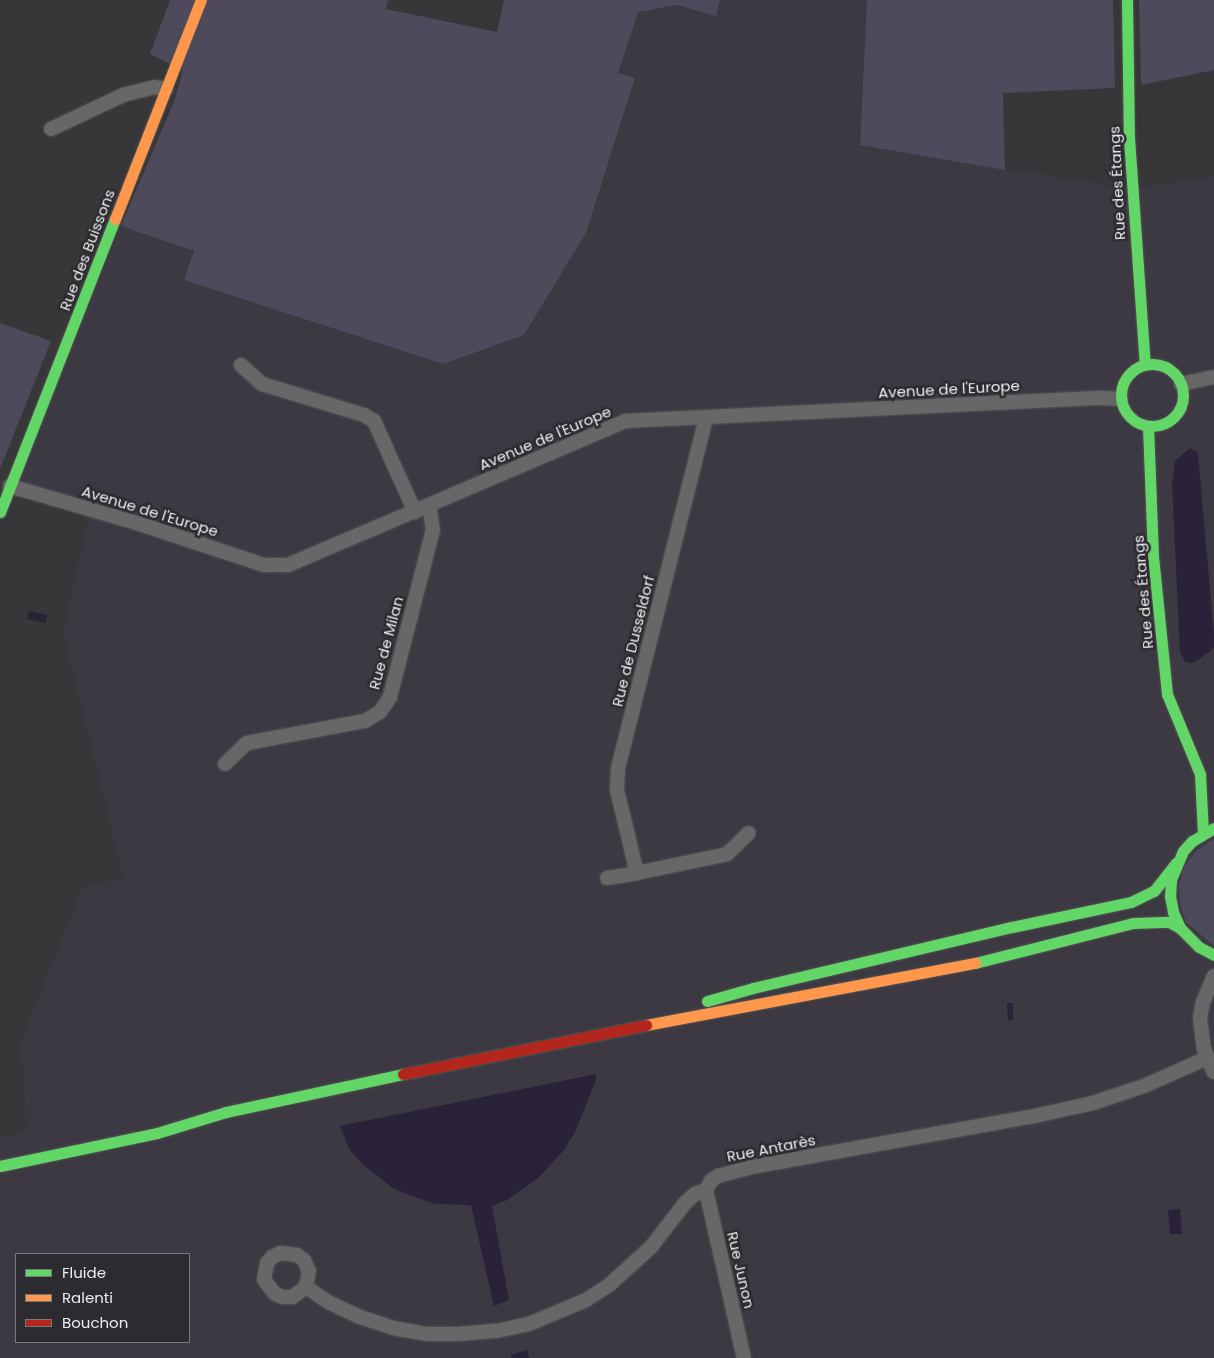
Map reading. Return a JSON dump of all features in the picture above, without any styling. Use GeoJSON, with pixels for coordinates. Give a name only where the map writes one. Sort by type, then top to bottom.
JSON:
{"type":"FeatureCollection","features":[{"type":"Feature","properties":{"kind":"main road","name":"Rue des Buissons"},"geometry":{"type":"LineString","coordinates":[[0,512],[201,0]]}},
{"type":"Feature","properties":{"kind":"main road","name":"Rue des Étangs"},"geometry":{"type":"LineString","coordinates":[[1127,0],[1129,138],[1145,364]]}},
{"type":"Feature","properties":{"kind":"main road"},"geometry":{"type":"LineString","coordinates":[[1152,363],[1170,368],[1181,384],[1183,398],[1178,412],[1162,425],[1148,426],[1132,420],[1125,412],[1120,390],[1124,378],[1132,370],[1152,363]]}},
{"type":"Feature","properties":{"kind":"main road","name":"Rue des Étangs"},"geometry":{"type":"LineString","coordinates":[[1148,426],[1153,556],[1167,694],[1200,774],[1203,833]]}},
{"type":"Feature","properties":{"kind":"main road","name":"Rue des Étangs"},"geometry":{"type":"LineString","coordinates":[[1191,750],[1214,781]]}},
{"type":"Feature","properties":{"kind":"main road"},"geometry":{"type":"LineString","coordinates":[[606,1031],[753,988],[1012,927],[1131,902],[1154,891],[1192,841],[1214,828]]}},
{"type":"Feature","properties":{"kind":"main road"},"geometry":{"type":"LineString","coordinates":[[1176,863],[1171,879],[1170,896],[1173,912],[1180,928]]}},
{"type":"Feature","properties":{"kind":"main road"},"geometry":{"type":"LineString","coordinates":[[143,1123],[226,1112],[606,1031],[699,1016],[917,975],[1133,923],[1169,922],[1180,928],[1199,947],[1214,955]]}},
{"type":"Feature","properties":{"kind":"main road"},"geometry":{"type":"LineString","coordinates":[[0,1166],[157,1133],[226,1112]]}},
{"type":"Feature","properties":{"kind":"street"},"geometry":{"type":"LineString","coordinates":[[51,129],[123,95],[154,87],[166,89]]}},
{"type":"Feature","properties":{"kind":"street"},"geometry":{"type":"LineString","coordinates":[[241,365],[262,384],[364,414],[374,421],[415,512]]}},
{"type":"Feature","properties":{"kind":"street"},"geometry":{"type":"LineString","coordinates":[[1181,384],[1214,377]]}},
{"type":"Feature","properties":{"kind":"street","name":"Avenue de l'Europe"},"geometry":{"type":"LineString","coordinates":[[10,486],[140,524],[264,565],[288,565],[625,421],[1101,398],[1121,399]]}},
{"type":"Feature","properties":{"kind":"street","name":"Rue de Dusseldorf"},"geometry":{"type":"LineString","coordinates":[[636,873],[617,790],[618,768],[706,418]]}},
{"type":"Feature","properties":{"kind":"street","name":"Rue de Milan"},"geometry":{"type":"LineString","coordinates":[[225,764],[247,743],[365,721],[380,712],[390,697],[433,530],[429,506]]}},
{"type":"Feature","properties":{"kind":"street"},"geometry":{"type":"LineString","coordinates":[[608,878],[727,854],[749,833]]}},
{"type":"Feature","properties":{"kind":"street"},"geometry":{"type":"LineString","coordinates":[[1214,976],[1202,1002],[1200,1018],[1202,1040],[1207,1058],[1214,1072]]}},
{"type":"Feature","properties":{"kind":"street","name":"Rue Antarès"},"geometry":{"type":"LineString","coordinates":[[306,1287],[328,1302],[360,1317],[393,1328],[427,1334],[496,1331],[529,1324],[586,1300],[609,1285],[651,1247],[685,1203],[695,1194],[706,1190],[711,1181],[731,1171],[1030,1117],[1093,1103],[1144,1086],[1207,1058]]}},
{"type":"Feature","properties":{"kind":"street","name":"Rue Junon"},"geometry":{"type":"LineString","coordinates":[[706,1190],[744,1358]]}},
{"type":"Feature","properties":{"kind":"shaded area"},"geometry":{"type":"Polygon","coordinates":[[[170,0],[388,0],[386,9],[497,32],[504,0],[720,0],[716,16],[677,5],[638,12],[618,73],[635,78],[586,233],[524,335],[443,364],[184,280],[194,251],[121,226],[175,99],[183,70],[150,54],[170,0]]]}},
{"type":"Feature","properties":{"kind":"shaded area"},"geometry":{"type":"Polygon","coordinates":[[[720,0],[867,0],[860,145],[1129,189],[1214,176],[1214,1358],[0,1358],[0,1137],[26,1132],[21,1041],[82,888],[123,877],[63,632],[88,520],[15,490],[121,226],[194,251],[184,280],[443,364],[524,335],[586,233],[635,79],[618,74],[638,11],[677,5],[716,16],[720,0]]]}},
{"type":"Feature","properties":{"kind":"shaded area"},"geometry":{"type":"Polygon","coordinates":[[[867,0],[1113,0],[1115,88],[1003,93],[1005,170],[860,145],[867,0]]]}},
{"type":"Feature","properties":{"kind":"shaded area"},"geometry":{"type":"Polygon","coordinates":[[[1139,0],[1214,0],[1214,70],[1141,85],[1139,0]]]}},
{"type":"Feature","properties":{"kind":"shaded area"},"geometry":{"type":"Polygon","coordinates":[[[0,323],[51,341],[0,469],[0,323]]]}},
{"type":"Feature","properties":{"kind":"shaded area"},"geometry":{"type":"Polygon","coordinates":[[[1190,448],[1198,453],[1214,636],[1214,647],[1193,663],[1185,662],[1180,652],[1172,483],[1175,461],[1190,448]]]}},
{"type":"Feature","properties":{"kind":"shaded area"},"geometry":{"type":"Polygon","coordinates":[[[29,611],[47,615],[46,623],[27,619],[29,611]]]}},
{"type":"Feature","properties":{"kind":"shaded area"},"geometry":{"type":"Polygon","coordinates":[[[1214,839],[1214,946],[1186,922],[1180,904],[1179,885],[1184,867],[1195,852],[1214,839]]]}},
{"type":"Feature","properties":{"kind":"shaded area"},"geometry":{"type":"Polygon","coordinates":[[[1007,1003],[1013,1003],[1013,1020],[1008,1020],[1007,1003]]]}},
{"type":"Feature","properties":{"kind":"shaded area"},"geometry":{"type":"Polygon","coordinates":[[[596,1074],[596,1080],[575,1132],[564,1150],[537,1179],[507,1200],[492,1206],[509,1300],[494,1306],[471,1205],[434,1204],[394,1189],[360,1162],[349,1149],[340,1126],[596,1074]]]}},
{"type":"Feature","properties":{"kind":"shaded area"},"geometry":{"type":"Polygon","coordinates":[[[1180,1209],[1182,1234],[1170,1234],[1168,1210],[1180,1209]]]}},
{"type":"Feature","properties":{"kind":"shaded area"},"geometry":{"type":"Polygon","coordinates":[[[527,1350],[529,1358],[512,1358],[511,1355],[527,1350]]]}},
{"type":"Feature","properties":{"kind":"traffic: fast"},"geometry":{"type":"LineString","coordinates":[[1127,0],[1129,138],[1145,364]]}},
{"type":"Feature","properties":{"kind":"traffic: fast"},"geometry":{"type":"LineString","coordinates":[[0,512],[115,219]]}},
{"type":"Feature","properties":{"kind":"traffic: fast"},"geometry":{"type":"LineString","coordinates":[[1146,364],[1158,364],[1174,373],[1181,383],[1183,395],[1181,407],[1174,417],[1158,426],[1146,426],[1135,421],[1126,412],[1121,401],[1121,389],[1126,378],[1135,369],[1146,364]]}},
{"type":"Feature","properties":{"kind":"traffic: fast"},"geometry":{"type":"LineString","coordinates":[[1148,426],[1153,556],[1167,694],[1200,774],[1203,833]]}},
{"type":"Feature","properties":{"kind":"traffic: fast"},"geometry":{"type":"LineString","coordinates":[[1214,828],[1192,841],[1183,851],[1171,879],[1170,896],[1173,912],[1180,928],[1199,947],[1214,955]]}},
{"type":"Feature","properties":{"kind":"traffic: fast"},"geometry":{"type":"LineString","coordinates":[[707,1001],[753,988],[1012,927],[1131,902],[1154,891],[1176,863]]}},
{"type":"Feature","properties":{"kind":"traffic: fast"},"geometry":{"type":"LineString","coordinates":[[975,963],[1133,923],[1169,922],[1180,928]]}},
{"type":"Feature","properties":{"kind":"traffic: fast"},"geometry":{"type":"LineString","coordinates":[[0,1166],[157,1133],[226,1112],[403,1074]]}},
{"type":"Feature","properties":{"kind":"traffic: slow"},"geometry":{"type":"LineString","coordinates":[[115,219],[201,0]]}},
{"type":"Feature","properties":{"kind":"traffic: slow"},"geometry":{"type":"LineString","coordinates":[[646,1025],[975,963]]}},
{"type":"Feature","properties":{"kind":"traffic: jam"},"geometry":{"type":"LineString","coordinates":[[403,1074],[646,1025]]}}]}
